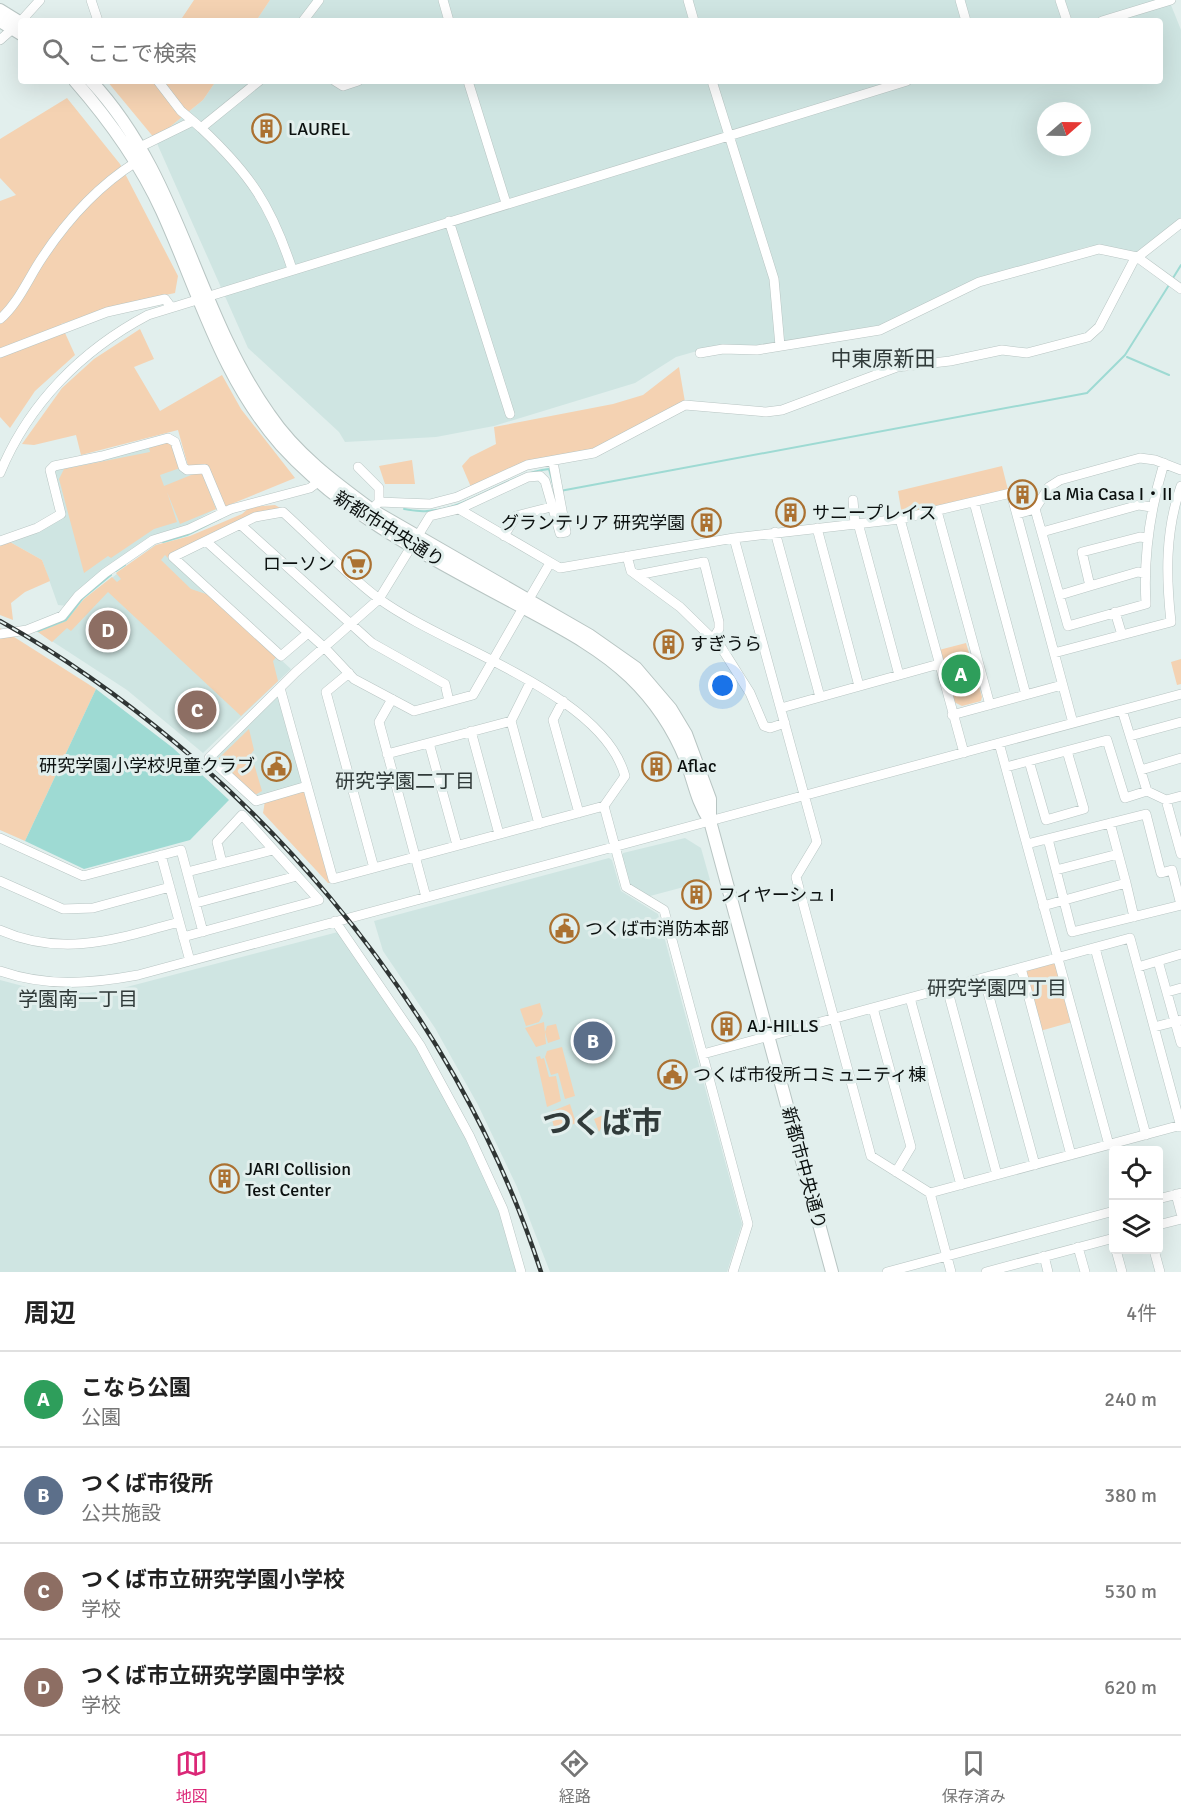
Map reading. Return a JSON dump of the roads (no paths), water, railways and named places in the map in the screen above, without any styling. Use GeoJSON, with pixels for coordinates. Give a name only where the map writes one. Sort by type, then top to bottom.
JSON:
{"type":"FeatureCollection","features":[{"type":"Feature","properties":{"kind":"main road"},"geometry":{"type":"LineString","coordinates":[[0,10],[18,24]]}},
{"type":"Feature","properties":{"kind":"main road"},"geometry":{"type":"LineString","coordinates":[[0,21],[18,25]]}},
{"type":"Feature","properties":{"kind":"main road","name":"新都市中央通り"},"geometry":{"type":"LineString","coordinates":[[78,84],[97,106],[136,162],[163,212],[203,297],[253,389],[287,439],[336,483],[376,506],[416,542]]}},
{"type":"Feature","properties":{"kind":"main road","name":"新都市中央通り"},"geometry":{"type":"LineString","coordinates":[[92,84],[140,147],[170,204],[237,384],[273,436],[318,482],[362,515],[416,542],[526,604],[608,658],[646,692],[676,737],[701,808],[711,821],[832,1272]]}},
{"type":"Feature","properties":{"kind":"street"},"geometry":{"type":"LineString","coordinates":[[26,18],[40,0]]}},
{"type":"Feature","properties":{"kind":"street"},"geometry":{"type":"LineString","coordinates":[[91,0],[97,18]]}},
{"type":"Feature","properties":{"kind":"street"},"geometry":{"type":"LineString","coordinates":[[305,18],[319,0]]}},
{"type":"Feature","properties":{"kind":"street"},"geometry":{"type":"LineString","coordinates":[[443,0],[449,18]]}},
{"type":"Feature","properties":{"kind":"street"},"geometry":{"type":"LineString","coordinates":[[688,0],[693,18]]}},
{"type":"Feature","properties":{"kind":"street"},"geometry":{"type":"LineString","coordinates":[[960,0],[965,18]]}},
{"type":"Feature","properties":{"kind":"street"},"geometry":{"type":"LineString","coordinates":[[1060,0],[1066,18]]}},
{"type":"Feature","properties":{"kind":"street"},"geometry":{"type":"LineString","coordinates":[[1112,18],[1171,0]]}},
{"type":"Feature","properties":{"kind":"street"},"geometry":{"type":"LineString","coordinates":[[0,40],[18,26]]}},
{"type":"Feature","properties":{"kind":"street"},"geometry":{"type":"LineString","coordinates":[[160,84],[181,111],[250,178],[261,194],[292,269]]}},
{"type":"Feature","properties":{"kind":"street"},"geometry":{"type":"LineString","coordinates":[[201,128],[230,108],[257,84]]}},
{"type":"Feature","properties":{"kind":"street"},"geometry":{"type":"LineString","coordinates":[[469,84],[507,203]]}},
{"type":"Feature","properties":{"kind":"street"},"geometry":{"type":"LineString","coordinates":[[713,84],[774,279],[780,346]]}},
{"type":"Feature","properties":{"kind":"street"},"geometry":{"type":"LineString","coordinates":[[0,473],[25,425],[68,372],[108,338],[148,315],[897,84]]}},
{"type":"Feature","properties":{"kind":"street"},"geometry":{"type":"LineString","coordinates":[[140,147],[193,121]]}},
{"type":"Feature","properties":{"kind":"street"},"geometry":{"type":"LineString","coordinates":[[0,319],[12,306],[50,246],[78,209],[136,162]]}},
{"type":"Feature","properties":{"kind":"street"},"geometry":{"type":"LineString","coordinates":[[449,221],[510,414]]}},
{"type":"Feature","properties":{"kind":"street"},"geometry":{"type":"LineString","coordinates":[[358,467],[380,488],[376,506],[430,504],[457,497],[526,465],[594,453],[685,405],[766,412],[782,410],[897,367],[950,361],[1002,350],[1027,353],[1081,339],[1093,334],[1099,327],[1137,257],[1181,223]]}},
{"type":"Feature","properties":{"kind":"street"},"geometry":{"type":"LineString","coordinates":[[700,353],[723,349],[757,350],[880,330],[979,282],[1099,249],[1137,257],[1181,289]]}},
{"type":"Feature","properties":{"kind":"street"},"geometry":{"type":"LineString","coordinates":[[0,353],[107,312],[165,299],[171,307]]}},
{"type":"Feature","properties":{"kind":"street"},"geometry":{"type":"LineString","coordinates":[[0,541],[37,528],[61,514],[50,470],[54,465],[102,456],[168,438],[175,442],[183,467],[187,470],[205,469],[223,512]]}},
{"type":"Feature","properties":{"kind":"street"},"geometry":{"type":"LineString","coordinates":[[1017,514],[1035,509],[1049,488],[1060,480],[1140,458],[1164,463],[1181,470]]}},
{"type":"Feature","properties":{"kind":"street"},"geometry":{"type":"LineString","coordinates":[[307,786],[256,801],[209,758],[280,687],[379,599],[430,516],[459,509],[528,477],[540,476],[545,481],[560,534],[566,532],[553,462]]}},
{"type":"Feature","properties":{"kind":"street"},"geometry":{"type":"LineString","coordinates":[[1035,509],[1068,626],[1146,604],[1144,573],[1147,538],[1151,507],[1164,463]]}},
{"type":"Feature","properties":{"kind":"street"},"geometry":{"type":"LineString","coordinates":[[0,634],[27,630],[62,616],[78,596],[105,573],[153,540],[189,529],[223,512],[310,488],[318,482]]}},
{"type":"Feature","properties":{"kind":"street"},"geometry":{"type":"LineString","coordinates":[[1054,653],[1171,622],[1167,576],[1169,539],[1181,486]]}},
{"type":"Feature","properties":{"kind":"street"},"geometry":{"type":"LineString","coordinates":[[459,509],[560,568],[775,532],[900,519],[1011,493],[1072,723]]}},
{"type":"Feature","properties":{"kind":"street"},"geometry":{"type":"LineString","coordinates":[[974,502],[1026,695]]}},
{"type":"Feature","properties":{"kind":"street"},"geometry":{"type":"LineString","coordinates":[[851,503],[899,675]]}},
{"type":"Feature","properties":{"kind":"street"},"geometry":{"type":"LineString","coordinates":[[1042,532],[1138,505],[1151,507]]}},
{"type":"Feature","properties":{"kind":"street"},"geometry":{"type":"LineString","coordinates":[[504,536],[516,516],[551,507]]}},
{"type":"Feature","properties":{"kind":"street"},"geometry":{"type":"LineString","coordinates":[[937,511],[990,705]]}},
{"type":"Feature","properties":{"kind":"street"},"geometry":{"type":"LineString","coordinates":[[280,687],[333,879],[604,806],[625,776],[602,734],[583,715],[563,701],[379,599],[283,513],[255,517],[173,557],[280,656],[308,633]]}},
{"type":"Feature","properties":{"kind":"street"},"geometry":{"type":"LineString","coordinates":[[900,519],[964,753]]}},
{"type":"Feature","properties":{"kind":"street"},"geometry":{"type":"LineString","coordinates":[[241,525],[372,643],[445,684],[449,701]]}},
{"type":"Feature","properties":{"kind":"street"},"geometry":{"type":"LineString","coordinates":[[817,528],[859,686]]}},
{"type":"Feature","properties":{"kind":"street"},"geometry":{"type":"LineString","coordinates":[[775,532],[820,697]]}},
{"type":"Feature","properties":{"kind":"street"},"geometry":{"type":"LineString","coordinates":[[1090,586],[1082,552],[1140,537],[1147,538]]}},
{"type":"Feature","properties":{"kind":"street"},"geometry":{"type":"LineString","coordinates":[[734,538],[817,842],[796,877],[871,1156],[930,1193],[951,1272]]}},
{"type":"Feature","properties":{"kind":"street"},"geometry":{"type":"LineString","coordinates":[[207,542],[325,648],[349,673],[414,711],[472,695],[550,562]]}},
{"type":"Feature","properties":{"kind":"street"},"geometry":{"type":"LineString","coordinates":[[627,556],[631,571],[680,607],[713,639],[739,673],[764,726],[770,728],[785,723]]}},
{"type":"Feature","properties":{"kind":"street"},"geometry":{"type":"LineString","coordinates":[[637,575],[704,562],[719,629],[713,639]]}},
{"type":"Feature","properties":{"kind":"street"},"geometry":{"type":"LineString","coordinates":[[1059,595],[1137,572],[1144,573]]}},
{"type":"Feature","properties":{"kind":"street"},"geometry":{"type":"LineString","coordinates":[[1115,612],[1122,635]]}},
{"type":"Feature","properties":{"kind":"street"},"geometry":{"type":"LineString","coordinates":[[781,708],[939,664]]}},
{"type":"Feature","properties":{"kind":"street"},"geometry":{"type":"LineString","coordinates":[[349,673],[326,692],[374,868]]}},
{"type":"Feature","properties":{"kind":"street"},"geometry":{"type":"LineString","coordinates":[[530,683],[511,721],[539,824]]}},
{"type":"Feature","properties":{"kind":"street"},"geometry":{"type":"LineString","coordinates":[[952,715],[1062,685]]}},
{"type":"Feature","properties":{"kind":"street"},"geometry":{"type":"LineString","coordinates":[[0,971],[30,980],[62,984],[99,983],[190,961],[1181,694]]}},
{"type":"Feature","properties":{"kind":"street"},"geometry":{"type":"LineString","coordinates":[[392,699],[379,722],[426,897]]}},
{"type":"Feature","properties":{"kind":"street"},"geometry":{"type":"LineString","coordinates":[[563,701],[553,720],[579,813]]}},
{"type":"Feature","properties":{"kind":"street"},"geometry":{"type":"LineString","coordinates":[[1122,710],[1147,791]]}},
{"type":"Feature","properties":{"kind":"street"},"geometry":{"type":"LineString","coordinates":[[387,754],[511,721]]}},
{"type":"Feature","properties":{"kind":"street"},"geometry":{"type":"LineString","coordinates":[[1130,736],[1181,722]]}},
{"type":"Feature","properties":{"kind":"street"},"geometry":{"type":"LineString","coordinates":[[471,731],[499,834]]}},
{"type":"Feature","properties":{"kind":"street"},"geometry":{"type":"LineString","coordinates":[[1006,767],[1107,740],[1125,798],[1147,791],[1166,800],[1181,796]]}},
{"type":"Feature","properties":{"kind":"street"},"geometry":{"type":"LineString","coordinates":[[429,742],[457,845]]}},
{"type":"Feature","properties":{"kind":"street"},"geometry":{"type":"LineString","coordinates":[[999,743],[1109,1145]]}},
{"type":"Feature","properties":{"kind":"street"},"geometry":{"type":"LineString","coordinates":[[1029,761],[1046,820],[1084,809],[1067,751]]}},
{"type":"Feature","properties":{"kind":"street"},"geometry":{"type":"LineString","coordinates":[[1140,770],[1181,758]]}},
{"type":"Feature","properties":{"kind":"street"},"geometry":{"type":"LineString","coordinates":[[1166,800],[1178,832],[1181,854]]}},
{"type":"Feature","properties":{"kind":"street"},"geometry":{"type":"LineString","coordinates":[[604,806],[626,887],[664,910],[748,1224],[733,1272]]}},
{"type":"Feature","properties":{"kind":"street"},"geometry":{"type":"LineString","coordinates":[[1027,844],[1146,814],[1161,873],[1172,870],[1181,905],[1072,932],[1048,839]]}},
{"type":"Feature","properties":{"kind":"street"},"geometry":{"type":"LineString","coordinates":[[183,937],[319,900],[242,815],[217,842],[222,863]]}},
{"type":"Feature","properties":{"kind":"street"},"geometry":{"type":"LineString","coordinates":[[1110,823],[1134,916]]}},
{"type":"Feature","properties":{"kind":"street"},"geometry":{"type":"LineString","coordinates":[[0,838],[83,876],[181,850],[204,932]]}},
{"type":"Feature","properties":{"kind":"street"},"geometry":{"type":"LineString","coordinates":[[187,872],[273,850]]}},
{"type":"Feature","properties":{"kind":"street"},"geometry":{"type":"LineString","coordinates":[[1056,870],[1118,854]]}},
{"type":"Feature","properties":{"kind":"street"},"geometry":{"type":"LineString","coordinates":[[160,855],[190,961]]}},
{"type":"Feature","properties":{"kind":"street"},"geometry":{"type":"LineString","coordinates":[[195,903],[297,876]]}},
{"type":"Feature","properties":{"kind":"street"},"geometry":{"type":"LineString","coordinates":[[0,881],[63,909],[93,908],[170,887]]}},
{"type":"Feature","properties":{"kind":"street"},"geometry":{"type":"LineString","coordinates":[[1043,906],[1126,883]]}},
{"type":"Feature","properties":{"kind":"street"},"geometry":{"type":"LineString","coordinates":[[335,921],[420,1046],[470,1137],[503,1209],[521,1272]]}},
{"type":"Feature","properties":{"kind":"street"},"geometry":{"type":"LineString","coordinates":[[1,933],[65,945],[90,945],[179,922]]}},
{"type":"Feature","properties":{"kind":"street"},"geometry":{"type":"LineString","coordinates":[[703,1054],[1130,938],[1181,1126],[930,1193]]}},
{"type":"Feature","properties":{"kind":"street"},"geometry":{"type":"LineString","coordinates":[[1095,948],[1146,1135]]}},
{"type":"Feature","properties":{"kind":"street"},"geometry":{"type":"LineString","coordinates":[[1138,967],[1181,954]]}},
{"type":"Feature","properties":{"kind":"street"},"geometry":{"type":"LineString","coordinates":[[1158,961],[1178,1021],[1181,1042]]}},
{"type":"Feature","properties":{"kind":"street"},"geometry":{"type":"LineString","coordinates":[[1021,968],[1071,1155]]}},
{"type":"Feature","properties":{"kind":"street"},"geometry":{"type":"LineString","coordinates":[[984,978],[1035,1165]]}},
{"type":"Feature","properties":{"kind":"street"},"geometry":{"type":"LineString","coordinates":[[947,988],[997,1175]]}},
{"type":"Feature","properties":{"kind":"street"},"geometry":{"type":"LineString","coordinates":[[1167,992],[1181,988]]}},
{"type":"Feature","properties":{"kind":"street"},"geometry":{"type":"LineString","coordinates":[[910,998],[961,1185]]}},
{"type":"Feature","properties":{"kind":"street"},"geometry":{"type":"LineString","coordinates":[[873,1008],[911,1147],[896,1172]]}},
{"type":"Feature","properties":{"kind":"street"},"geometry":{"type":"LineString","coordinates":[[1154,1028],[1178,1021]]}},
{"type":"Feature","properties":{"kind":"street"},"geometry":{"type":"LineString","coordinates":[[1163,1198],[1178,1194],[1181,1213]]}},
{"type":"Feature","properties":{"kind":"street"},"geometry":{"type":"LineString","coordinates":[[887,1272],[1109,1212]]}},
{"type":"Feature","properties":{"kind":"street"},"geometry":{"type":"LineString","coordinates":[[1163,1224],[1181,1219]]}},
{"type":"Feature","properties":{"kind":"street"},"geometry":{"type":"LineString","coordinates":[[986,1272],[1009,1269],[1044,1256],[1109,1239]]}},
{"type":"Feature","properties":{"kind":"street"},"geometry":{"type":"LineString","coordinates":[[1078,1247],[1085,1272]]}},
{"type":"Feature","properties":{"kind":"street"},"geometry":{"type":"LineString","coordinates":[[1117,1254],[1122,1272]]}},
{"type":"Feature","properties":{"kind":"street"},"geometry":{"type":"LineString","coordinates":[[1155,1254],[1160,1272]]}},
{"type":"Feature","properties":{"kind":"street"},"geometry":{"type":"LineString","coordinates":[[1044,1256],[1048,1272]]}},
{"type":"Feature","properties":{"kind":"water"},"geometry":{"type":"Polygon","coordinates":[[[96,689],[173,748],[229,800],[190,840],[84,869],[25,841],[96,689]]]}},
{"type":"Feature","properties":{"kind":"waterway"},"geometry":{"type":"LineString","coordinates":[[1173,278],[1181,265]]}},
{"type":"Feature","properties":{"kind":"waterway"},"geometry":{"type":"LineString","coordinates":[[560,491],[1087,393],[1125,355],[1169,285]]}},
{"type":"Feature","properties":{"kind":"waterway"},"geometry":{"type":"LineString","coordinates":[[1127,357],[1169,375]]}},
{"type":"Feature","properties":{"kind":"waterway"},"geometry":{"type":"LineString","coordinates":[[404,509],[415,511],[443,509],[518,477],[549,469],[555,491]]}},
{"type":"Feature","properties":{"kind":"waterway"},"geometry":{"type":"LineString","coordinates":[[163,542],[187,535],[221,518]]}},
{"type":"Feature","properties":{"kind":"waterway"},"geometry":{"type":"LineString","coordinates":[[116,571],[125,565]]}},
{"type":"Feature","properties":{"kind":"waterway"},"geometry":{"type":"LineString","coordinates":[[38,631],[66,620],[83,598],[111,575]]}},
{"type":"Feature","properties":{"kind":"railway"},"geometry":{"type":"LineString","coordinates":[[0,621],[90,677],[175,743],[256,817],[330,897],[396,984],[454,1076],[503,1173],[541,1272]]}},
{"type":"Feature","properties":{"kind":"place","name":"LAUREL"},"geometry":{"type":"Point","coordinates":[267,129]}},
{"type":"Feature","properties":{"kind":"place","name":"La Mia Casa I・II"},"geometry":{"type":"Point","coordinates":[1022,494]}},
{"type":"Feature","properties":{"kind":"place","name":"サニープレイス"},"geometry":{"type":"Point","coordinates":[791,513]}},
{"type":"Feature","properties":{"kind":"place","name":"グランテリア 研究学園"},"geometry":{"type":"Point","coordinates":[706,523]}},
{"type":"Feature","properties":{"kind":"place","name":"ローソン"},"geometry":{"type":"Point","coordinates":[356,564]}},
{"type":"Feature","properties":{"kind":"place","name":"つくば市立研究学園中学校"},"geometry":{"type":"Point","coordinates":[108,630]}},
{"type":"Feature","properties":{"kind":"place","name":"すぎうら"},"geometry":{"type":"Point","coordinates":[669,644]}},
{"type":"Feature","properties":{"kind":"place","name":"こなら公園"},"geometry":{"type":"Point","coordinates":[961,674]}},
{"type":"Feature","properties":{"kind":"place","name":"つくば市立研究学園小学校"},"geometry":{"type":"Point","coordinates":[197,710]}},
{"type":"Feature","properties":{"kind":"place","name":"研究学園小学校児童クラブ"},"geometry":{"type":"Point","coordinates":[276,766]}},
{"type":"Feature","properties":{"kind":"place","name":"Aflac"},"geometry":{"type":"Point","coordinates":[656,766]}},
{"type":"Feature","properties":{"kind":"place","name":"フィヤーシュ I"},"geometry":{"type":"Point","coordinates":[697,895]}},
{"type":"Feature","properties":{"kind":"place","name":"つくば市消防本部"},"geometry":{"type":"Point","coordinates":[564,929]}},
{"type":"Feature","properties":{"kind":"place","name":"AJ-HILLS"},"geometry":{"type":"Point","coordinates":[726,1026]}},
{"type":"Feature","properties":{"kind":"place","name":"つくば市役所"},"geometry":{"type":"Point","coordinates":[593,1041]}},
{"type":"Feature","properties":{"kind":"place","name":"つくば市役所コミュニティ棟"},"geometry":{"type":"Point","coordinates":[672,1075]}},
{"type":"Feature","properties":{"kind":"place","name":"JARI Collision Test Center"},"geometry":{"type":"Point","coordinates":[224,1179]}},
{"type":"Feature","properties":{"kind":"district","name":"中東原新田"},"geometry":{"type":"Point","coordinates":[883,359]}},
{"type":"Feature","properties":{"kind":"district","name":"研究学園二丁目"},"geometry":{"type":"Point","coordinates":[405,781]}},
{"type":"Feature","properties":{"kind":"district","name":"研究学園四丁目"},"geometry":{"type":"Point","coordinates":[997,988]}},
{"type":"Feature","properties":{"kind":"district","name":"学園南一丁目"},"geometry":{"type":"Point","coordinates":[78,999]}},
{"type":"Feature","properties":{"kind":"district","name":"つくば市"},"geometry":{"type":"Point","coordinates":[602,1123]}}]}
